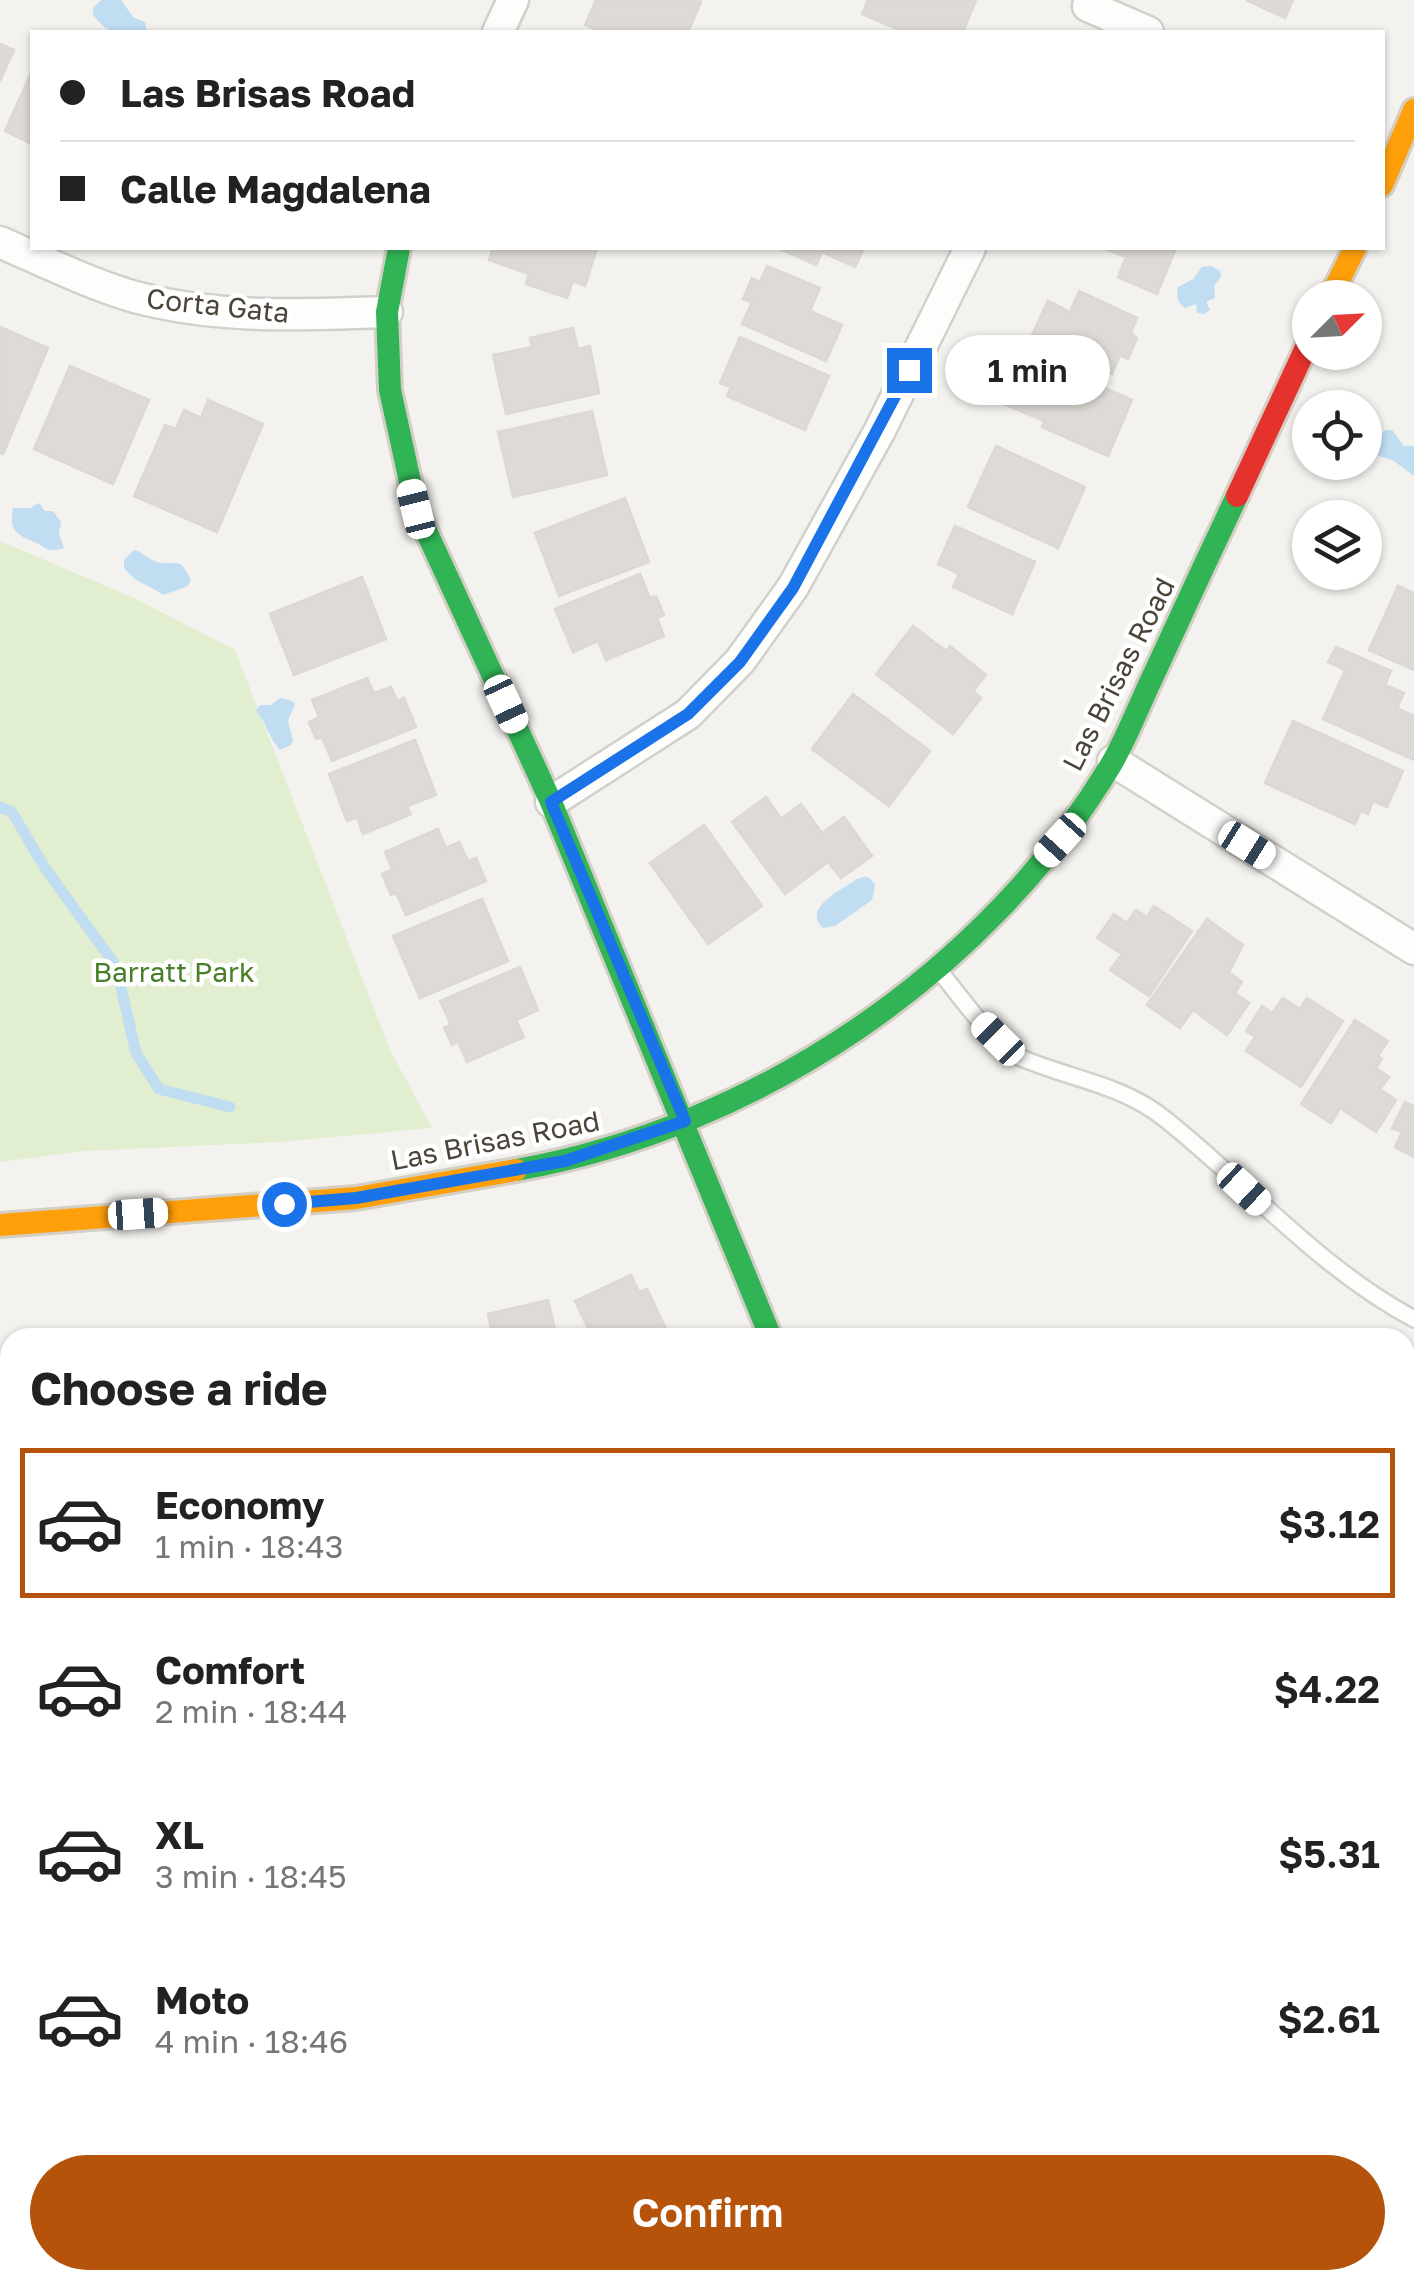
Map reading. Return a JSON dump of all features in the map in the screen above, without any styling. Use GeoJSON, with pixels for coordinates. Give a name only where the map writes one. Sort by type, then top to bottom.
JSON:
{"type":"FeatureCollection","features":[{"type":"Feature","properties":{"kind":"main road"},"geometry":{"type":"LineString","coordinates":[[1385,177],[1414,110]]}},
{"type":"Feature","properties":{"kind":"main road"},"geometry":{"type":"LineString","coordinates":[[399,250],[387,312],[390,390],[416,509],[551,802],[767,1328]]}},
{"type":"Feature","properties":{"kind":"main road"},"geometry":{"type":"LineString","coordinates":[[1339,280],[1354,250]]}},
{"type":"Feature","properties":{"kind":"main road","name":"Las Brisas Road"},"geometry":{"type":"LineString","coordinates":[[0,1225],[356,1198],[565,1161],[685,1121],[744,1096],[845,1037],[937,968],[982,927],[1060,840],[1113,762],[1296,370]]}},
{"type":"Feature","properties":{"kind":"street"},"geometry":{"type":"LineString","coordinates":[[499,30],[513,0]]}},
{"type":"Feature","properties":{"kind":"street"},"geometry":{"type":"LineString","coordinates":[[1084,13],[1141,30]]}},
{"type":"Feature","properties":{"kind":"street","name":"Corta Gata"},"geometry":{"type":"LineString","coordinates":[[0,242],[132,296],[185,308],[264,315],[387,312]]}},
{"type":"Feature","properties":{"kind":"street"},"geometry":{"type":"LineString","coordinates":[[551,802],[688,714],[740,662],[793,588],[879,432],[969,250]]}},
{"type":"Feature","properties":{"kind":"street"},"geometry":{"type":"LineString","coordinates":[[1113,762],[1414,949]]}},
{"type":"Feature","properties":{"kind":"lane"},"geometry":{"type":"LineString","coordinates":[[937,968],[1016,1056],[1132,1095],[1165,1119],[1286,1228],[1414,1320]]}},
{"type":"Feature","properties":{"kind":"green space","name":"Barratt Park"},"geometry":{"type":"Polygon","coordinates":[[[0,541],[134,598],[235,650],[390,1050],[432,1128],[279,1142],[85,1151],[0,1162],[0,541]]]}},
{"type":"Feature","properties":{"kind":"water"},"geometry":{"type":"Polygon","coordinates":[[[101,0],[121,0],[133,17],[145,22],[147,30],[112,30],[98,21],[93,8],[101,0]]]}},
{"type":"Feature","properties":{"kind":"water"},"geometry":{"type":"Polygon","coordinates":[[[1202,267],[1220,271],[1221,277],[1214,286],[1215,298],[1206,302],[1210,310],[1197,313],[1196,304],[1185,308],[1178,299],[1178,287],[1193,279],[1202,267]]]}},
{"type":"Feature","properties":{"kind":"water"},"geometry":{"type":"Polygon","coordinates":[[[1392,430],[1404,446],[1414,446],[1414,476],[1382,457],[1382,434],[1392,430]]]}},
{"type":"Feature","properties":{"kind":"water"},"geometry":{"type":"Polygon","coordinates":[[[39,503],[45,511],[53,511],[61,522],[59,534],[64,548],[47,549],[15,530],[13,508],[30,508],[39,503]]]}},
{"type":"Feature","properties":{"kind":"water"},"geometry":{"type":"Polygon","coordinates":[[[134,550],[157,562],[180,564],[191,580],[188,586],[163,595],[138,580],[124,568],[124,560],[134,550]]]}},
{"type":"Feature","properties":{"kind":"water"},"geometry":{"type":"Polygon","coordinates":[[[280,698],[295,704],[288,721],[293,740],[280,750],[256,711],[260,705],[271,705],[280,698]]]}},
{"type":"Feature","properties":{"kind":"water"},"geometry":{"type":"Polygon","coordinates":[[[864,877],[875,885],[872,900],[835,926],[823,928],[818,921],[820,907],[864,877]]]}},
{"type":"Feature","properties":{"kind":"building"},"geometry":{"type":"Polygon","coordinates":[[[596,0],[701,2],[689,30],[598,30],[585,25],[596,0]]]}},
{"type":"Feature","properties":{"kind":"building"},"geometry":{"type":"Polygon","coordinates":[[[868,0],[976,0],[964,30],[899,30],[862,14],[868,0]]]}},
{"type":"Feature","properties":{"kind":"building"},"geometry":{"type":"Polygon","coordinates":[[[1246,0],[1293,0],[1285,18],[1246,0]]]}},
{"type":"Feature","properties":{"kind":"building"},"geometry":{"type":"Polygon","coordinates":[[[0,44],[14,50],[0,81],[0,44]]]}},
{"type":"Feature","properties":{"kind":"building"},"geometry":{"type":"Polygon","coordinates":[[[30,75],[30,143],[5,131],[30,75]]]}},
{"type":"Feature","properties":{"kind":"building"},"geometry":{"type":"Polygon","coordinates":[[[492,250],[596,250],[585,286],[573,281],[567,298],[526,284],[529,274],[489,260],[492,250]]]}},
{"type":"Feature","properties":{"kind":"building"},"geometry":{"type":"Polygon","coordinates":[[[782,250],[863,250],[855,267],[822,252],[816,265],[782,250]]]}},
{"type":"Feature","properties":{"kind":"building"},"geometry":{"type":"Polygon","coordinates":[[[1108,250],[1175,250],[1157,294],[1118,277],[1126,257],[1108,250]]]}},
{"type":"Feature","properties":{"kind":"building"},"geometry":{"type":"Polygon","coordinates":[[[767,266],[820,288],[810,311],[842,325],[826,361],[742,324],[752,302],[743,299],[752,278],[760,282],[767,266]]]}},
{"type":"Feature","properties":{"kind":"building"},"geometry":{"type":"Polygon","coordinates":[[[1079,291],[1137,318],[1131,333],[1137,338],[1128,359],[1120,355],[1112,374],[1031,337],[1048,301],[1070,312],[1079,291]]]}},
{"type":"Feature","properties":{"kind":"building"},"geometry":{"type":"Polygon","coordinates":[[[0,327],[48,348],[3,454],[0,453],[0,327]]]}},
{"type":"Feature","properties":{"kind":"building"},"geometry":{"type":"Polygon","coordinates":[[[573,328],[578,349],[590,346],[599,393],[506,414],[493,355],[532,347],[530,338],[573,328]]]}},
{"type":"Feature","properties":{"kind":"building"},"geometry":{"type":"Polygon","coordinates":[[[740,337],[829,376],[805,430],[727,396],[731,387],[720,383],[740,337]]]}},
{"type":"Feature","properties":{"kind":"building"},"geometry":{"type":"Polygon","coordinates":[[[1026,353],[1132,400],[1108,456],[1042,427],[1044,421],[1004,404],[1026,353]]]}},
{"type":"Feature","properties":{"kind":"building"},"geometry":{"type":"Polygon","coordinates":[[[70,366],[149,400],[113,484],[34,449],[70,366]]]}},
{"type":"Feature","properties":{"kind":"building"},"geometry":{"type":"Polygon","coordinates":[[[208,400],[263,424],[217,532],[134,496],[165,425],[176,429],[184,410],[201,418],[208,400]]]}},
{"type":"Feature","properties":{"kind":"building"},"geometry":{"type":"Polygon","coordinates":[[[592,411],[607,475],[513,497],[498,432],[592,411]]]}},
{"type":"Feature","properties":{"kind":"building"},"geometry":{"type":"Polygon","coordinates":[[[996,446],[1085,487],[1058,548],[968,507],[996,446]]]}},
{"type":"Feature","properties":{"kind":"building"},"geometry":{"type":"Polygon","coordinates":[[[625,498],[649,562],[559,596],[535,533],[625,498]]]}},
{"type":"Feature","properties":{"kind":"building"},"geometry":{"type":"Polygon","coordinates":[[[955,526],[1035,562],[1012,614],[953,587],[959,574],[938,564],[955,526]]]}},
{"type":"Feature","properties":{"kind":"building"},"geometry":{"type":"Polygon","coordinates":[[[640,574],[650,598],[656,596],[664,615],[657,618],[664,636],[606,660],[598,641],[573,652],[555,609],[640,574]]]}},
{"type":"Feature","properties":{"kind":"building"},"geometry":{"type":"Polygon","coordinates":[[[362,577],[386,639],[294,675],[270,614],[362,577]]]}},
{"type":"Feature","properties":{"kind":"building"},"geometry":{"type":"Polygon","coordinates":[[[1398,586],[1414,593],[1414,670],[1369,650],[1398,586]]]}},
{"type":"Feature","properties":{"kind":"building"},"geometry":{"type":"Polygon","coordinates":[[[913,626],[946,651],[950,646],[986,675],[973,691],[981,698],[953,734],[876,674],[913,626]]]}},
{"type":"Feature","properties":{"kind":"building"},"geometry":{"type":"Polygon","coordinates":[[[1336,647],[1391,671],[1385,685],[1404,693],[1397,708],[1414,716],[1414,760],[1323,719],[1345,670],[1328,662],[1336,647]]]}},
{"type":"Feature","properties":{"kind":"building"},"geometry":{"type":"Polygon","coordinates":[[[367,678],[374,693],[391,687],[397,701],[404,698],[416,727],[332,761],[322,737],[316,739],[309,722],[319,717],[312,700],[367,678]]]}},
{"type":"Feature","properties":{"kind":"building"},"geometry":{"type":"Polygon","coordinates":[[[853,694],[930,751],[889,806],[812,749],[853,694]]]}},
{"type":"Feature","properties":{"kind":"building"},"geometry":{"type":"Polygon","coordinates":[[[1293,721],[1403,771],[1387,807],[1373,801],[1368,814],[1361,811],[1355,824],[1265,783],[1293,721]]]}},
{"type":"Feature","properties":{"kind":"building"},"geometry":{"type":"Polygon","coordinates":[[[415,740],[436,795],[407,806],[411,814],[363,834],[357,817],[347,821],[329,774],[415,740]]]}},
{"type":"Feature","properties":{"kind":"building"},"geometry":{"type":"Polygon","coordinates":[[[766,797],[781,819],[801,804],[822,833],[844,817],[872,856],[841,878],[828,862],[785,894],[732,822],[766,797]]]}},
{"type":"Feature","properties":{"kind":"building"},"geometry":{"type":"Polygon","coordinates":[[[704,825],[762,906],[708,944],[650,863],[704,825]]]}},
{"type":"Feature","properties":{"kind":"building"},"geometry":{"type":"Polygon","coordinates":[[[438,829],[446,848],[459,842],[468,861],[476,858],[486,881],[406,915],[382,874],[392,869],[385,852],[438,829]]]}},
{"type":"Feature","properties":{"kind":"building"},"geometry":{"type":"Polygon","coordinates":[[[482,899],[508,961],[420,998],[393,936],[482,899]]]}},
{"type":"Feature","properties":{"kind":"building"},"geometry":{"type":"Polygon","coordinates":[[[1154,906],[1192,931],[1149,996],[1110,970],[1122,954],[1097,938],[1114,914],[1127,923],[1136,910],[1147,917],[1154,906]]]}},
{"type":"Feature","properties":{"kind":"building"},"geometry":{"type":"Polygon","coordinates":[[[1207,919],[1243,945],[1229,972],[1242,982],[1235,993],[1249,1003],[1227,1035],[1193,1010],[1180,1028],[1147,1005],[1207,919]]]}},
{"type":"Feature","properties":{"kind":"building"},"geometry":{"type":"Polygon","coordinates":[[[520,967],[538,1010],[516,1020],[524,1037],[467,1062],[458,1042],[452,1045],[444,1028],[451,1025],[440,1001],[520,967]]]}},
{"type":"Feature","properties":{"kind":"building"},"geometry":{"type":"Polygon","coordinates":[[[1283,998],[1300,1009],[1307,998],[1343,1021],[1301,1087],[1246,1051],[1255,1037],[1246,1031],[1262,1006],[1272,1013],[1283,998]]]}},
{"type":"Feature","properties":{"kind":"building"},"geometry":{"type":"Polygon","coordinates":[[[1355,1020],[1388,1041],[1378,1056],[1382,1059],[1376,1068],[1389,1077],[1380,1089],[1396,1100],[1376,1132],[1340,1108],[1331,1123],[1301,1104],[1355,1020]]]}},
{"type":"Feature","properties":{"kind":"building"},"geometry":{"type":"Polygon","coordinates":[[[1405,1102],[1414,1106],[1414,1157],[1395,1147],[1402,1132],[1392,1128],[1405,1102]]]}},
{"type":"Feature","properties":{"kind":"building"},"geometry":{"type":"Polygon","coordinates":[[[631,1275],[639,1292],[647,1289],[666,1328],[588,1328],[575,1301],[631,1275]]]}},
{"type":"Feature","properties":{"kind":"building"},"geometry":{"type":"Polygon","coordinates":[[[548,1300],[555,1328],[491,1328],[488,1314],[548,1300]]]}},
{"type":"Feature","properties":{"kind":"waterway"},"geometry":{"type":"LineString","coordinates":[[0,807],[12,812],[45,868],[116,966],[136,1053],[159,1089],[230,1107]]}},
{"type":"Feature","properties":{"kind":"traffic: fast"},"geometry":{"type":"LineString","coordinates":[[399,250],[387,312],[390,390],[416,509],[551,802],[767,1328]]}},
{"type":"Feature","properties":{"kind":"traffic: fast"},"geometry":{"type":"LineString","coordinates":[[516,1170],[606,1149],[693,1118],[777,1078],[857,1029],[932,973],[1000,909],[1060,839],[1112,763],[1237,496]]}},
{"type":"Feature","properties":{"kind":"traffic: slow"},"geometry":{"type":"LineString","coordinates":[[1385,178],[1414,110]]}},
{"type":"Feature","properties":{"kind":"traffic: slow"},"geometry":{"type":"LineString","coordinates":[[1339,280],[1354,250]]}},
{"type":"Feature","properties":{"kind":"traffic: slow"},"geometry":{"type":"LineString","coordinates":[[0,1225],[356,1198],[516,1170]]}},
{"type":"Feature","properties":{"kind":"traffic: jam"},"geometry":{"type":"LineString","coordinates":[[1237,496],[1296,370]]}},
{"type":"Feature","properties":{"kind":"route"},"geometry":{"type":"LineString","coordinates":[[284,1204],[356,1198],[565,1161],[685,1121],[551,802],[688,714],[740,662],[793,588],[909,370]]}}]}
